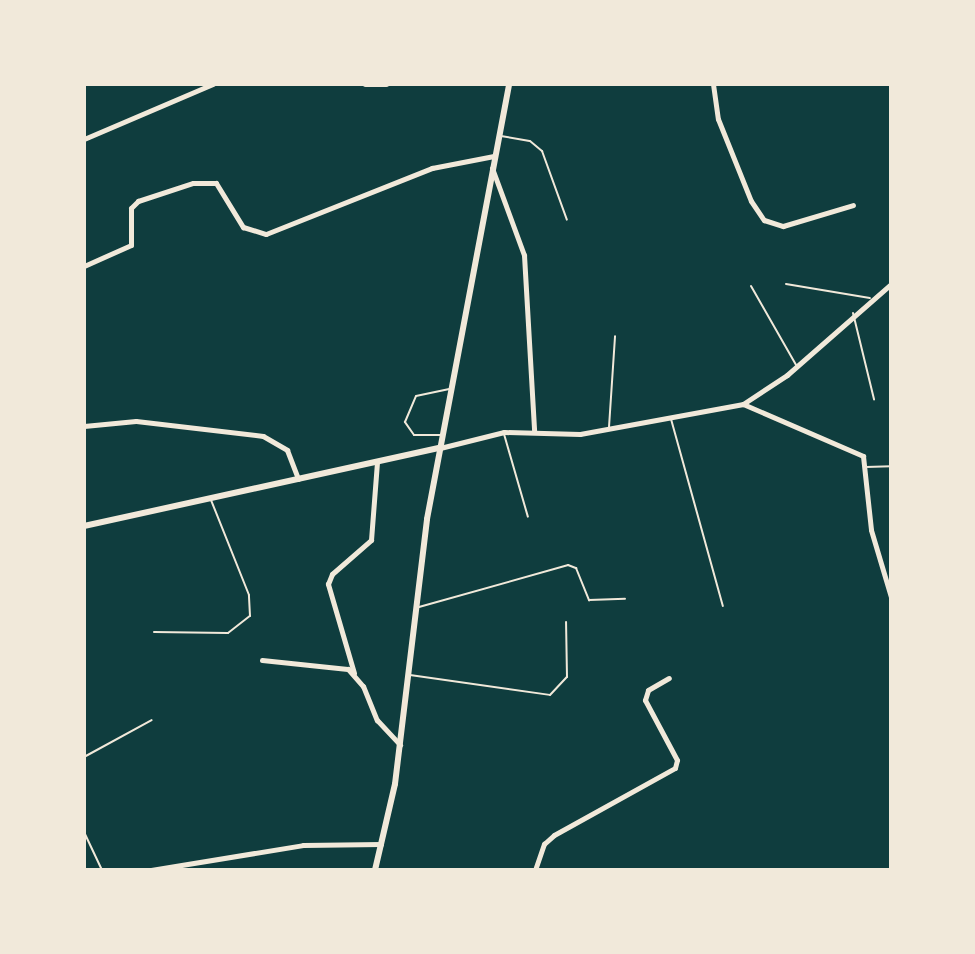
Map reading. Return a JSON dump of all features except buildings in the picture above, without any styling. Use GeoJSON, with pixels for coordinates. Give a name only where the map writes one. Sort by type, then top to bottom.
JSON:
{"type":"FeatureCollection","features":[{"type":"Feature","properties":{"kind":"street"},"geometry":{"type":"LineString","coordinates":[[84,139],[213,84]]}},
{"type":"Feature","properties":{"kind":"street"},"geometry":{"type":"LineString","coordinates":[[365,84],[386,84]]}},
{"type":"Feature","properties":{"kind":"street"},"geometry":{"type":"LineString","coordinates":[[375,870],[400,745],[441,434],[509,84]]}},
{"type":"Feature","properties":{"kind":"street"},"geometry":{"type":"LineString","coordinates":[[713,84],[718,119],[751,201],[764,220],[783,226],[853,205]]}},
{"type":"Feature","properties":{"kind":"street"},"geometry":{"type":"LineString","coordinates":[[84,266],[131,245],[134,204],[193,183],[216,183],[243,227],[266,234],[432,168],[494,156]]}},
{"type":"Feature","properties":{"kind":"street"},"geometry":{"type":"LineString","coordinates":[[492,167],[524,255],[534,431]]}},
{"type":"Feature","properties":{"kind":"street"},"geometry":{"type":"LineString","coordinates":[[84,526],[504,432],[534,431],[561,435],[743,404],[796,366],[870,298],[891,284]]}},
{"type":"Feature","properties":{"kind":"street"},"geometry":{"type":"LineString","coordinates":[[743,404],[852,448],[863,456],[871,530],[891,597]]}},
{"type":"Feature","properties":{"kind":"street"},"geometry":{"type":"LineString","coordinates":[[84,426],[136,421],[263,436],[287,450],[298,479]]}},
{"type":"Feature","properties":{"kind":"street"},"geometry":{"type":"LineString","coordinates":[[377,462],[371,540],[332,574],[328,584],[354,673],[377,720],[400,745]]}},
{"type":"Feature","properties":{"kind":"street"},"geometry":{"type":"LineString","coordinates":[[262,660],[340,665],[354,673]]}},
{"type":"Feature","properties":{"kind":"street"},"geometry":{"type":"LineString","coordinates":[[535,870],[544,844],[554,835],[675,768],[677,760],[645,700],[648,690],[669,678]]}},
{"type":"Feature","properties":{"kind":"street"},"geometry":{"type":"LineString","coordinates":[[151,870],[303,845],[381,844]]}},
{"type":"Feature","properties":{"kind":"lane"},"geometry":{"type":"LineString","coordinates":[[498,136],[530,141],[542,151],[567,220]]}},
{"type":"Feature","properties":{"kind":"lane"},"geometry":{"type":"LineString","coordinates":[[786,284],[870,298]]}},
{"type":"Feature","properties":{"kind":"lane"},"geometry":{"type":"LineString","coordinates":[[751,286],[796,366]]}},
{"type":"Feature","properties":{"kind":"lane"},"geometry":{"type":"LineString","coordinates":[[853,313],[874,399]]}},
{"type":"Feature","properties":{"kind":"lane"},"geometry":{"type":"LineString","coordinates":[[609,428],[615,336]]}},
{"type":"Feature","properties":{"kind":"lane"},"geometry":{"type":"LineString","coordinates":[[441,434],[414,435],[405,422],[416,396],[449,389]]}},
{"type":"Feature","properties":{"kind":"lane"},"geometry":{"type":"LineString","coordinates":[[671,417],[723,606]]}},
{"type":"Feature","properties":{"kind":"lane"},"geometry":{"type":"LineString","coordinates":[[504,432],[528,517]]}},
{"type":"Feature","properties":{"kind":"lane"},"geometry":{"type":"LineString","coordinates":[[866,467],[891,466]]}},
{"type":"Feature","properties":{"kind":"lane"},"geometry":{"type":"LineString","coordinates":[[154,632],[228,633],[250,616],[249,595],[210,499]]}},
{"type":"Feature","properties":{"kind":"lane"},"geometry":{"type":"LineString","coordinates":[[416,608],[568,565],[576,568],[589,600],[625,599]]}},
{"type":"Feature","properties":{"kind":"lane"},"geometry":{"type":"LineString","coordinates":[[408,675],[550,695],[567,677],[566,622]]}},
{"type":"Feature","properties":{"kind":"lane"},"geometry":{"type":"LineString","coordinates":[[84,757],[152,720]]}},
{"type":"Feature","properties":{"kind":"lane"},"geometry":{"type":"LineString","coordinates":[[84,832],[102,870]]}}]}
